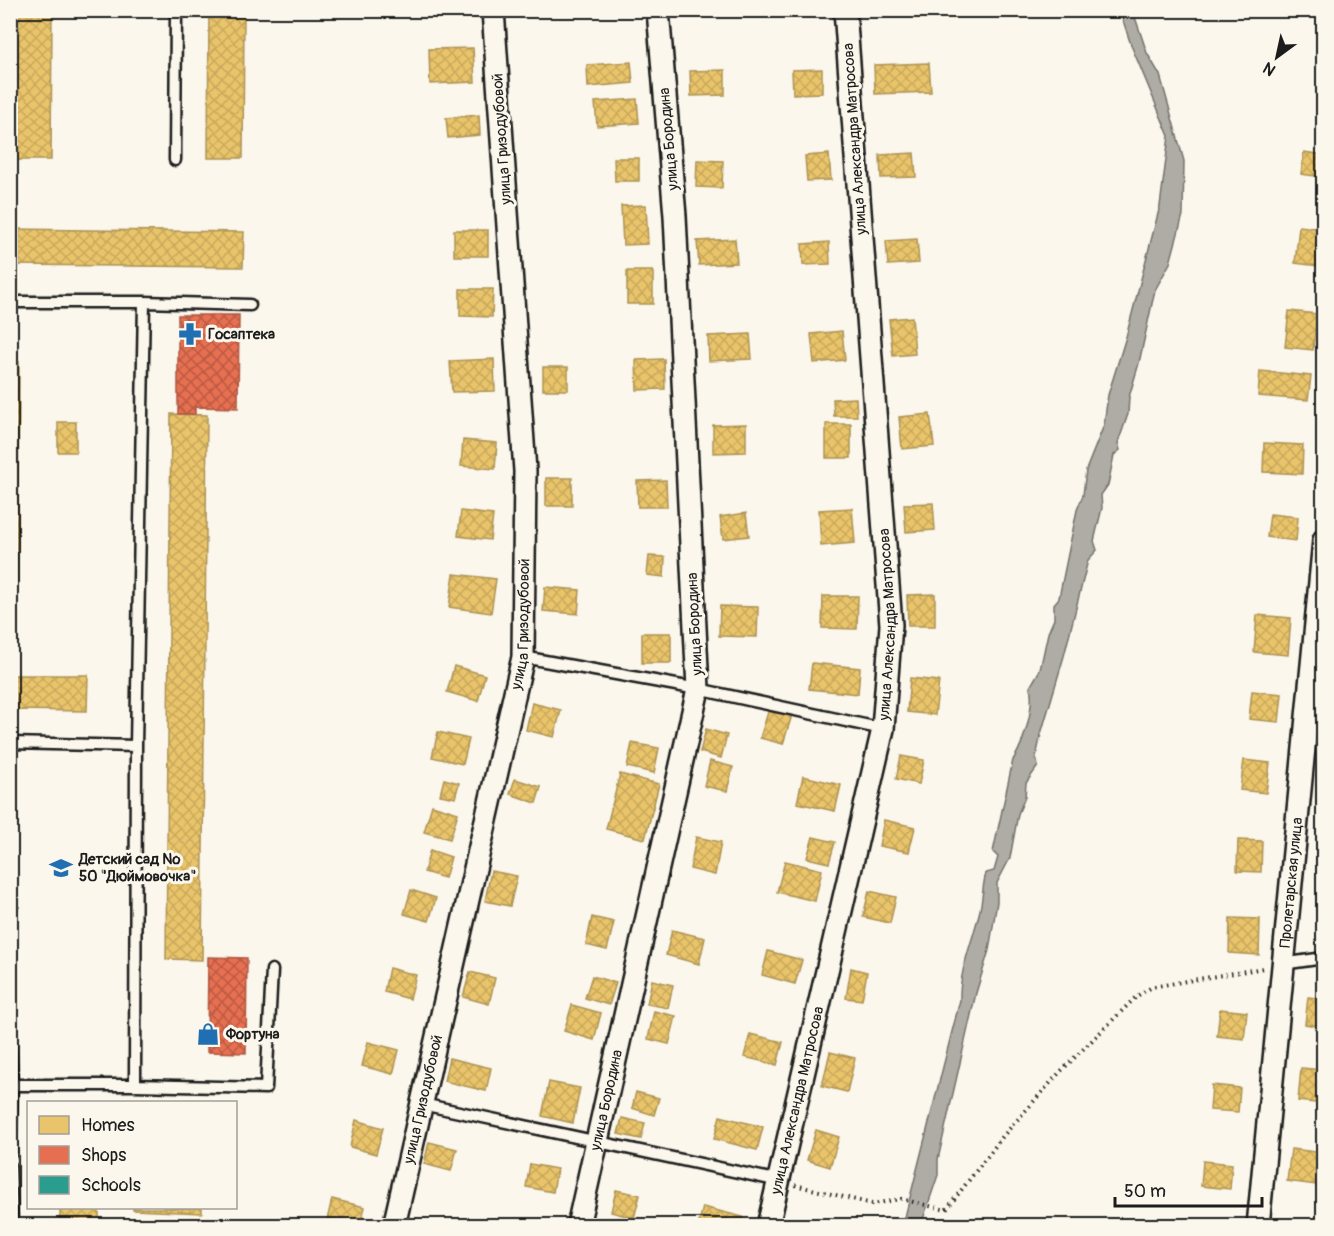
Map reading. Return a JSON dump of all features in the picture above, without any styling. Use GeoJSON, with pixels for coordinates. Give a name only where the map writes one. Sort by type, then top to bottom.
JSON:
{"type":"FeatureCollection","features":[{"type":"Feature","properties":{"kind":"street","name":"улица Гризодубовой"},"geometry":{"type":"LineString","coordinates":[[394,1226],[523,657],[525,471],[493,10]]}},
{"type":"Feature","properties":{"kind":"street","name":"улица Бородина"},"geometry":{"type":"LineString","coordinates":[[578,1226],[698,689],[675,216],[658,10]]}},
{"type":"Feature","properties":{"kind":"street","name":"улица Александра Матросова"},"geometry":{"type":"LineString","coordinates":[[768,1226],[883,729],[891,625],[845,10]]}},
{"type":"Feature","properties":{"kind":"street","name":"Пролетарская улица"},"geometry":{"type":"LineString","coordinates":[[1258,1226],[1323,540]]}},
{"type":"Feature","properties":{"kind":"lane"},"geometry":{"type":"LineString","coordinates":[[175,160],[176,10]]}},
{"type":"Feature","properties":{"kind":"lane"},"geometry":{"type":"LineString","coordinates":[[10,302],[250,305]]}},
{"type":"Feature","properties":{"kind":"lane"},"geometry":{"type":"LineString","coordinates":[[135,1085],[136,746],[144,302]]}},
{"type":"Feature","properties":{"kind":"lane"},"geometry":{"type":"LineString","coordinates":[[523,657],[698,689],[883,729]]}},
{"type":"Feature","properties":{"kind":"lane"},"geometry":{"type":"LineString","coordinates":[[10,743],[136,746]]}},
{"type":"Feature","properties":{"kind":"lane"},"geometry":{"type":"LineString","coordinates":[[1282,964],[1323,958]]}},
{"type":"Feature","properties":{"kind":"lane"},"geometry":{"type":"LineString","coordinates":[[12,1085],[266,1088],[272,970]]}},
{"type":"Feature","properties":{"kind":"lane"},"geometry":{"type":"LineString","coordinates":[[10,1043],[12,1085],[10,1154]]}},
{"type":"Feature","properties":{"kind":"lane"},"geometry":{"type":"LineString","coordinates":[[422,1104],[780,1181]]}},
{"type":"Feature","properties":{"kind":"lane"},"geometry":{"type":"LineString","coordinates":[[10,1166],[12,1226]]}},
{"type":"Feature","properties":{"kind":"path"},"geometry":{"type":"LineString","coordinates":[[780,1181],[872,1204],[901,1199],[946,1209],[1003,1136],[1060,1072],[1137,996],[1152,987],[1282,964]]}},
{"type":"Feature","properties":{"kind":"shaded area"},"geometry":{"type":"Polygon","coordinates":[[[1120,11],[1133,11],[1147,53],[1160,75],[1184,161],[1183,215],[1170,263],[1155,290],[1129,397],[1128,414],[1118,443],[1120,450],[1114,455],[1108,485],[1101,495],[1102,508],[1094,541],[1097,550],[1088,560],[1064,656],[1041,734],[1036,757],[1038,766],[1026,783],[1025,797],[1018,814],[1010,858],[997,883],[997,902],[989,950],[976,993],[938,1159],[938,1175],[921,1225],[903,1225],[960,1000],[964,968],[980,909],[986,873],[994,871],[998,857],[993,852],[1013,760],[1028,724],[1031,704],[1030,687],[1040,670],[1048,633],[1054,619],[1054,604],[1059,598],[1077,510],[1083,495],[1086,470],[1104,425],[1108,395],[1126,337],[1160,206],[1169,136],[1131,45],[1120,11]]]}},
{"type":"Feature","properties":{"kind":"building: Homes"},"geometry":{"type":"Polygon","coordinates":[[[17,10],[52,10],[51,160],[16,160],[17,10]]]}},
{"type":"Feature","properties":{"kind":"building: Homes"},"geometry":{"type":"Polygon","coordinates":[[[209,10],[244,10],[243,158],[208,158],[209,10]]]}},
{"type":"Feature","properties":{"kind":"building: Homes"},"geometry":{"type":"Polygon","coordinates":[[[473,48],[475,82],[430,84],[429,49],[473,48]]]}},
{"type":"Feature","properties":{"kind":"building: Homes"},"geometry":{"type":"Polygon","coordinates":[[[631,62],[633,83],[588,87],[587,65],[631,62]]]}},
{"type":"Feature","properties":{"kind":"building: Homes"},"geometry":{"type":"Polygon","coordinates":[[[929,63],[931,92],[875,94],[874,65],[929,63]]]}},
{"type":"Feature","properties":{"kind":"building: Homes"},"geometry":{"type":"Polygon","coordinates":[[[822,69],[822,93],[793,94],[792,70],[822,69]]]}},
{"type":"Feature","properties":{"kind":"building: Homes"},"geometry":{"type":"Polygon","coordinates":[[[725,70],[725,95],[691,96],[690,71],[725,70]]]}},
{"type":"Feature","properties":{"kind":"building: Homes"},"geometry":{"type":"Polygon","coordinates":[[[637,99],[639,123],[597,126],[595,102],[637,99]]]}},
{"type":"Feature","properties":{"kind":"building: Homes"},"geometry":{"type":"Polygon","coordinates":[[[479,115],[480,135],[448,138],[446,118],[479,115]]]}},
{"type":"Feature","properties":{"kind":"building: Homes"},"geometry":{"type":"Polygon","coordinates":[[[1304,152],[1324,155],[1322,177],[1301,174],[1304,152]]]}},
{"type":"Feature","properties":{"kind":"building: Homes"},"geometry":{"type":"Polygon","coordinates":[[[914,153],[916,177],[881,178],[880,155],[914,153]]]}},
{"type":"Feature","properties":{"kind":"building: Homes"},"geometry":{"type":"Polygon","coordinates":[[[829,154],[831,180],[807,181],[805,156],[829,154]]]}},
{"type":"Feature","properties":{"kind":"building: Homes"},"geometry":{"type":"Polygon","coordinates":[[[614,158],[639,158],[639,181],[615,181],[614,158]]]}},
{"type":"Feature","properties":{"kind":"building: Homes"},"geometry":{"type":"Polygon","coordinates":[[[697,160],[723,161],[722,188],[696,187],[697,160]]]}},
{"type":"Feature","properties":{"kind":"building: Homes"},"geometry":{"type":"Polygon","coordinates":[[[646,205],[648,244],[623,245],[621,206],[646,205]]]}},
{"type":"Feature","properties":{"kind":"building: Homes"},"geometry":{"type":"Polygon","coordinates":[[[1299,226],[1323,229],[1319,266],[1295,263],[1299,226]]]}},
{"type":"Feature","properties":{"kind":"building: Homes"},"geometry":{"type":"Polygon","coordinates":[[[10,229],[244,232],[243,267],[10,265],[10,229]]]}},
{"type":"Feature","properties":{"kind":"building: Homes"},"geometry":{"type":"Polygon","coordinates":[[[454,230],[488,230],[488,256],[454,256],[454,230]]]}},
{"type":"Feature","properties":{"kind":"building: Homes"},"geometry":{"type":"Polygon","coordinates":[[[735,239],[737,263],[699,265],[697,241],[735,239]]]}},
{"type":"Feature","properties":{"kind":"building: Homes"},"geometry":{"type":"Polygon","coordinates":[[[917,239],[919,263],[888,265],[886,241],[917,239]]]}},
{"type":"Feature","properties":{"kind":"building: Homes"},"geometry":{"type":"Polygon","coordinates":[[[829,242],[830,264],[803,265],[802,244],[829,242]]]}},
{"type":"Feature","properties":{"kind":"building: Homes"},"geometry":{"type":"Polygon","coordinates":[[[627,271],[653,271],[653,304],[627,304],[627,271]]]}},
{"type":"Feature","properties":{"kind":"building: Homes"},"geometry":{"type":"Polygon","coordinates":[[[460,289],[493,289],[492,317],[460,316],[460,289]]]}},
{"type":"Feature","properties":{"kind":"building: Homes"},"geometry":{"type":"Polygon","coordinates":[[[1289,311],[1317,314],[1313,350],[1285,347],[1289,311]]]}},
{"type":"Feature","properties":{"kind":"building: Homes"},"geometry":{"type":"Polygon","coordinates":[[[912,317],[915,354],[893,356],[889,319],[912,317]]]}},
{"type":"Feature","properties":{"kind":"building: Homes"},"geometry":{"type":"Polygon","coordinates":[[[842,331],[845,360],[814,363],[811,334],[842,331]]]}},
{"type":"Feature","properties":{"kind":"building: Homes"},"geometry":{"type":"Polygon","coordinates":[[[750,334],[752,359],[709,361],[708,336],[750,334]]]}},
{"type":"Feature","properties":{"kind":"building: Homes"},"geometry":{"type":"Polygon","coordinates":[[[494,359],[495,391],[452,392],[450,361],[494,359]]]}},
{"type":"Feature","properties":{"kind":"building: Homes"},"geometry":{"type":"Polygon","coordinates":[[[664,359],[665,389],[637,390],[636,360],[664,359]]]}},
{"type":"Feature","properties":{"kind":"building: Homes"},"geometry":{"type":"Polygon","coordinates":[[[10,361],[19,362],[17,591],[10,591],[10,361]]]}},
{"type":"Feature","properties":{"kind":"building: Homes"},"geometry":{"type":"Polygon","coordinates":[[[543,367],[568,367],[568,390],[543,390],[543,367]]]}},
{"type":"Feature","properties":{"kind":"building: Homes"},"geometry":{"type":"Polygon","coordinates":[[[1260,371],[1311,376],[1308,400],[1258,396],[1260,371]]]}},
{"type":"Feature","properties":{"kind":"building: Homes"},"geometry":{"type":"Polygon","coordinates":[[[856,398],[857,416],[834,416],[833,399],[856,398]]]}},
{"type":"Feature","properties":{"kind":"building: Homes"},"geometry":{"type":"Polygon","coordinates":[[[171,414],[207,415],[202,960],[166,959],[171,414]]]}},
{"type":"Feature","properties":{"kind":"building: Homes"},"geometry":{"type":"Polygon","coordinates":[[[930,414],[934,446],[902,449],[899,417],[930,414]]]}},
{"type":"Feature","properties":{"kind":"building: Homes"},"geometry":{"type":"Polygon","coordinates":[[[58,422],[76,422],[76,452],[58,452],[58,422]]]}},
{"type":"Feature","properties":{"kind":"building: Homes"},"geometry":{"type":"Polygon","coordinates":[[[746,424],[746,452],[713,453],[713,425],[746,424]]]}},
{"type":"Feature","properties":{"kind":"building: Homes"},"geometry":{"type":"Polygon","coordinates":[[[826,424],[851,424],[851,458],[826,458],[826,424]]]}},
{"type":"Feature","properties":{"kind":"building: Homes"},"geometry":{"type":"Polygon","coordinates":[[[463,440],[497,443],[495,469],[461,466],[463,440]]]}},
{"type":"Feature","properties":{"kind":"building: Homes"},"geometry":{"type":"Polygon","coordinates":[[[1264,443],[1303,445],[1302,474],[1263,472],[1264,443]]]}},
{"type":"Feature","properties":{"kind":"building: Homes"},"geometry":{"type":"Polygon","coordinates":[[[546,478],[572,478],[572,506],[546,506],[546,478]]]}},
{"type":"Feature","properties":{"kind":"building: Homes"},"geometry":{"type":"Polygon","coordinates":[[[666,480],[667,507],[638,507],[637,481],[666,480]]]}},
{"type":"Feature","properties":{"kind":"building: Homes"},"geometry":{"type":"Polygon","coordinates":[[[933,503],[935,530],[906,532],[904,504],[933,503]]]}},
{"type":"Feature","properties":{"kind":"building: Homes"},"geometry":{"type":"Polygon","coordinates":[[[852,508],[855,543],[821,546],[819,510],[852,508]]]}},
{"type":"Feature","properties":{"kind":"building: Homes"},"geometry":{"type":"Polygon","coordinates":[[[461,511],[493,515],[490,540],[458,536],[461,511]]]}},
{"type":"Feature","properties":{"kind":"building: Homes"},"geometry":{"type":"Polygon","coordinates":[[[746,513],[749,536],[723,539],[720,517],[746,513]]]}},
{"type":"Feature","properties":{"kind":"building: Homes"},"geometry":{"type":"Polygon","coordinates":[[[1270,514],[1298,517],[1296,541],[1267,537],[1270,514]]]}},
{"type":"Feature","properties":{"kind":"building: Homes"},"geometry":{"type":"Polygon","coordinates":[[[649,556],[665,557],[664,577],[647,575],[649,556]]]}},
{"type":"Feature","properties":{"kind":"building: Homes"},"geometry":{"type":"Polygon","coordinates":[[[454,574],[496,579],[491,613],[449,607],[454,574]]]}},
{"type":"Feature","properties":{"kind":"building: Homes"},"geometry":{"type":"Polygon","coordinates":[[[545,587],[580,590],[578,614],[543,611],[545,587]]]}},
{"type":"Feature","properties":{"kind":"building: Homes"},"geometry":{"type":"Polygon","coordinates":[[[935,594],[935,626],[908,626],[907,595],[935,594]]]}},
{"type":"Feature","properties":{"kind":"building: Homes"},"geometry":{"type":"Polygon","coordinates":[[[823,596],[858,596],[857,629],[822,628],[823,596]]]}},
{"type":"Feature","properties":{"kind":"building: Homes"},"geometry":{"type":"Polygon","coordinates":[[[720,606],[758,607],[757,637],[719,636],[720,606]]]}},
{"type":"Feature","properties":{"kind":"building: Homes"},"geometry":{"type":"Polygon","coordinates":[[[1257,615],[1291,618],[1288,655],[1254,652],[1257,615]]]}},
{"type":"Feature","properties":{"kind":"building: Homes"},"geometry":{"type":"Polygon","coordinates":[[[642,633],[671,633],[671,663],[642,663],[642,633]]]}},
{"type":"Feature","properties":{"kind":"building: Homes"},"geometry":{"type":"Polygon","coordinates":[[[812,663],[860,668],[858,694],[809,689],[812,663]]]}},
{"type":"Feature","properties":{"kind":"building: Homes"},"geometry":{"type":"Polygon","coordinates":[[[454,666],[485,675],[478,701],[447,692],[454,666]]]}},
{"type":"Feature","properties":{"kind":"building: Homes"},"geometry":{"type":"Polygon","coordinates":[[[10,675],[88,675],[87,711],[10,710],[10,675]]]}},
{"type":"Feature","properties":{"kind":"building: Homes"},"geometry":{"type":"Polygon","coordinates":[[[910,678],[939,681],[935,715],[907,712],[910,678]]]}},
{"type":"Feature","properties":{"kind":"building: Homes"},"geometry":{"type":"Polygon","coordinates":[[[1252,691],[1282,694],[1279,722],[1249,719],[1252,691]]]}},
{"type":"Feature","properties":{"kind":"building: Homes"},"geometry":{"type":"Polygon","coordinates":[[[532,703],[561,710],[554,737],[526,730],[532,703]]]}},
{"type":"Feature","properties":{"kind":"building: Homes"},"geometry":{"type":"Polygon","coordinates":[[[769,709],[792,715],[783,744],[760,738],[769,709]]]}},
{"type":"Feature","properties":{"kind":"building: Homes"},"geometry":{"type":"Polygon","coordinates":[[[706,729],[727,735],[721,758],[700,752],[706,729]]]}},
{"type":"Feature","properties":{"kind":"building: Homes"},"geometry":{"type":"Polygon","coordinates":[[[438,732],[469,739],[463,764],[432,757],[438,732]]]}},
{"type":"Feature","properties":{"kind":"building: Homes"},"geometry":{"type":"Polygon","coordinates":[[[632,743],[659,748],[654,773],[627,767],[632,743]]]}},
{"type":"Feature","properties":{"kind":"building: Homes"},"geometry":{"type":"Polygon","coordinates":[[[901,756],[924,760],[919,784],[896,779],[901,756]]]}},
{"type":"Feature","properties":{"kind":"building: Homes"},"geometry":{"type":"Polygon","coordinates":[[[1244,760],[1270,763],[1266,793],[1240,790],[1244,760]]]}},
{"type":"Feature","properties":{"kind":"building: Homes"},"geometry":{"type":"Polygon","coordinates":[[[710,761],[733,767],[727,791],[704,786],[710,761]]]}},
{"type":"Feature","properties":{"kind":"building: Homes"},"geometry":{"type":"Polygon","coordinates":[[[620,774],[659,784],[645,839],[606,829],[620,774]]]}},
{"type":"Feature","properties":{"kind":"building: Homes"},"geometry":{"type":"Polygon","coordinates":[[[803,776],[841,785],[835,811],[797,803],[803,776]]]}},
{"type":"Feature","properties":{"kind":"building: Homes"},"geometry":{"type":"Polygon","coordinates":[[[444,779],[459,783],[455,798],[440,795],[444,779]]]}},
{"type":"Feature","properties":{"kind":"building: Homes"},"geometry":{"type":"Polygon","coordinates":[[[515,779],[541,787],[536,803],[510,794],[515,779]]]}},
{"type":"Feature","properties":{"kind":"building: Homes"},"geometry":{"type":"Polygon","coordinates":[[[432,805],[458,813],[450,839],[424,832],[432,805]]]}},
{"type":"Feature","properties":{"kind":"building: Homes"},"geometry":{"type":"Polygon","coordinates":[[[884,820],[915,827],[909,852],[879,846],[884,820]]]}},
{"type":"Feature","properties":{"kind":"building: Homes"},"geometry":{"type":"Polygon","coordinates":[[[696,837],[721,842],[715,875],[690,869],[696,837]]]}},
{"type":"Feature","properties":{"kind":"building: Homes"},"geometry":{"type":"Polygon","coordinates":[[[813,837],[835,842],[829,863],[807,858],[813,837]]]}},
{"type":"Feature","properties":{"kind":"building: Homes"},"geometry":{"type":"Polygon","coordinates":[[[1238,840],[1262,841],[1261,872],[1237,871],[1238,840]]]}},
{"type":"Feature","properties":{"kind":"building: Homes"},"geometry":{"type":"Polygon","coordinates":[[[430,850],[451,857],[445,878],[424,872],[430,850]]]}},
{"type":"Feature","properties":{"kind":"building: Homes"},"geometry":{"type":"Polygon","coordinates":[[[785,861],[822,870],[815,901],[777,892],[785,861]]]}},
{"type":"Feature","properties":{"kind":"building: Homes"},"geometry":{"type":"Polygon","coordinates":[[[491,871],[517,876],[510,906],[485,901],[491,871]]]}},
{"type":"Feature","properties":{"kind":"building: Homes"},"geometry":{"type":"Polygon","coordinates":[[[411,890],[436,898],[429,921],[404,914],[411,890]]]}},
{"type":"Feature","properties":{"kind":"building: Homes"},"geometry":{"type":"Polygon","coordinates":[[[869,891],[896,897],[890,923],[863,917],[869,891]]]}},
{"type":"Feature","properties":{"kind":"building: Homes"},"geometry":{"type":"Polygon","coordinates":[[[592,917],[614,922],[607,950],[586,945],[592,917]]]}},
{"type":"Feature","properties":{"kind":"building: Homes"},"geometry":{"type":"Polygon","coordinates":[[[1230,918],[1260,919],[1259,955],[1229,953],[1230,918]]]}},
{"type":"Feature","properties":{"kind":"building: Homes"},"geometry":{"type":"Polygon","coordinates":[[[672,930],[705,938],[699,964],[666,955],[672,930]]]}},
{"type":"Feature","properties":{"kind":"building: Homes"},"geometry":{"type":"Polygon","coordinates":[[[768,951],[802,960],[795,984],[762,975],[768,951]]]}},
{"type":"Feature","properties":{"kind":"building: Homes"},"geometry":{"type":"Polygon","coordinates":[[[389,968],[416,975],[410,999],[384,992],[389,968]]]}},
{"type":"Feature","properties":{"kind":"building: Homes"},"geometry":{"type":"Polygon","coordinates":[[[851,968],[867,972],[862,1000],[846,998],[851,968]]]}},
{"type":"Feature","properties":{"kind":"building: Homes"},"geometry":{"type":"Polygon","coordinates":[[[470,972],[495,978],[489,1004],[463,997],[470,972]]]}},
{"type":"Feature","properties":{"kind":"building: Homes"},"geometry":{"type":"Polygon","coordinates":[[[592,976],[616,983],[609,1005],[585,998],[592,976]]]}},
{"type":"Feature","properties":{"kind":"building: Homes"},"geometry":{"type":"Polygon","coordinates":[[[652,980],[673,985],[668,1008],[647,1004],[652,980]]]}},
{"type":"Feature","properties":{"kind":"building: Homes"},"geometry":{"type":"Polygon","coordinates":[[[1308,997],[1324,999],[1324,1027],[1305,1024],[1308,997]]]}},
{"type":"Feature","properties":{"kind":"building: Homes"},"geometry":{"type":"Polygon","coordinates":[[[572,1005],[601,1013],[594,1040],[564,1031],[572,1005]]]}},
{"type":"Feature","properties":{"kind":"building: Homes"},"geometry":{"type":"Polygon","coordinates":[[[1220,1009],[1247,1012],[1244,1039],[1217,1036],[1220,1009]]]}},
{"type":"Feature","properties":{"kind":"building: Homes"},"geometry":{"type":"Polygon","coordinates":[[[654,1011],[676,1016],[669,1044],[648,1039],[654,1011]]]}},
{"type":"Feature","properties":{"kind":"building: Homes"},"geometry":{"type":"Polygon","coordinates":[[[750,1034],[783,1042],[777,1065],[744,1057],[750,1034]]]}},
{"type":"Feature","properties":{"kind":"building: Homes"},"geometry":{"type":"Polygon","coordinates":[[[368,1042],[399,1050],[393,1074],[362,1066],[368,1042]]]}},
{"type":"Feature","properties":{"kind":"building: Homes"},"geometry":{"type":"Polygon","coordinates":[[[830,1052],[855,1058],[847,1092],[822,1086],[830,1052]]]}},
{"type":"Feature","properties":{"kind":"building: Homes"},"geometry":{"type":"Polygon","coordinates":[[[449,1058],[491,1068],[486,1091],[444,1081],[449,1058]]]}},
{"type":"Feature","properties":{"kind":"building: Homes"},"geometry":{"type":"Polygon","coordinates":[[[1301,1068],[1324,1070],[1324,1104],[1298,1101],[1301,1068]]]}},
{"type":"Feature","properties":{"kind":"building: Homes"},"geometry":{"type":"Polygon","coordinates":[[[549,1082],[580,1088],[573,1123],[542,1116],[549,1082]]]}},
{"type":"Feature","properties":{"kind":"building: Homes"},"geometry":{"type":"Polygon","coordinates":[[[1212,1085],[1240,1088],[1238,1112],[1210,1110],[1212,1085]]]}},
{"type":"Feature","properties":{"kind":"building: Homes"},"geometry":{"type":"Polygon","coordinates":[[[636,1092],[659,1098],[654,1115],[632,1108],[636,1092]]]}},
{"type":"Feature","properties":{"kind":"building: Homes"},"geometry":{"type":"Polygon","coordinates":[[[720,1116],[763,1127],[757,1150],[714,1139],[720,1116]]]}},
{"type":"Feature","properties":{"kind":"building: Homes"},"geometry":{"type":"Polygon","coordinates":[[[622,1118],[645,1123],[641,1139],[618,1134],[622,1118]]]}},
{"type":"Feature","properties":{"kind":"building: Homes"},"geometry":{"type":"Polygon","coordinates":[[[356,1120],[383,1128],[376,1154],[350,1147],[356,1120]]]}},
{"type":"Feature","properties":{"kind":"building: Homes"},"geometry":{"type":"Polygon","coordinates":[[[816,1130],[839,1137],[830,1167],[807,1160],[816,1130]]]}},
{"type":"Feature","properties":{"kind":"building: Homes"},"geometry":{"type":"Polygon","coordinates":[[[429,1142],[457,1149],[451,1171],[424,1164],[429,1142]]]}},
{"type":"Feature","properties":{"kind":"building: Homes"},"geometry":{"type":"Polygon","coordinates":[[[1291,1149],[1324,1153],[1324,1186],[1287,1181],[1291,1149]]]}},
{"type":"Feature","properties":{"kind":"building: Homes"},"geometry":{"type":"Polygon","coordinates":[[[1203,1161],[1232,1164],[1230,1189],[1201,1186],[1203,1161]]]}},
{"type":"Feature","properties":{"kind":"building: Homes"},"geometry":{"type":"Polygon","coordinates":[[[530,1164],[557,1169],[553,1192],[526,1187],[530,1164]]]}},
{"type":"Feature","properties":{"kind":"building: Homes"},"geometry":{"type":"Polygon","coordinates":[[[616,1190],[640,1195],[634,1218],[611,1212],[616,1190]]]}},
{"type":"Feature","properties":{"kind":"building: Homes"},"geometry":{"type":"Polygon","coordinates":[[[332,1199],[365,1207],[360,1226],[326,1224],[332,1199]]]}},
{"type":"Feature","properties":{"kind":"building: Homes"},"geometry":{"type":"Polygon","coordinates":[[[703,1207],[743,1217],[741,1226],[698,1226],[703,1207]]]}},
{"type":"Feature","properties":{"kind":"building: Homes"},"geometry":{"type":"Polygon","coordinates":[[[60,1209],[99,1209],[99,1226],[60,1226],[60,1209]]]}},
{"type":"Feature","properties":{"kind":"building: Homes"},"geometry":{"type":"Polygon","coordinates":[[[202,1209],[202,1213],[133,1210],[202,1209]]]}},
{"type":"Feature","properties":{"kind":"building: Shops"},"geometry":{"type":"Polygon","coordinates":[[[178,315],[239,315],[238,408],[195,407],[195,414],[178,414],[178,315]]]}},
{"type":"Feature","properties":{"kind":"building: Shops"},"geometry":{"type":"Polygon","coordinates":[[[208,957],[247,958],[246,1053],[207,1052],[208,957]]]}},
{"type":"Feature","properties":{"kind":"building: Schools"},"geometry":{"type":"Polygon","coordinates":[[[10,902],[19,907],[10,920],[10,902]]]}},
{"type":"Feature","properties":{"kind":"place","name":"Госаптека"},"geometry":{"type":"Point","coordinates":[190,334]}},
{"type":"Feature","properties":{"kind":"place","name":"Детский сад № 50 \"Дюймовочка\""},"geometry":{"type":"Point","coordinates":[61,868]}},
{"type":"Feature","properties":{"kind":"place","name":"Фортуна"},"geometry":{"type":"Point","coordinates":[208,1034]}}]}
